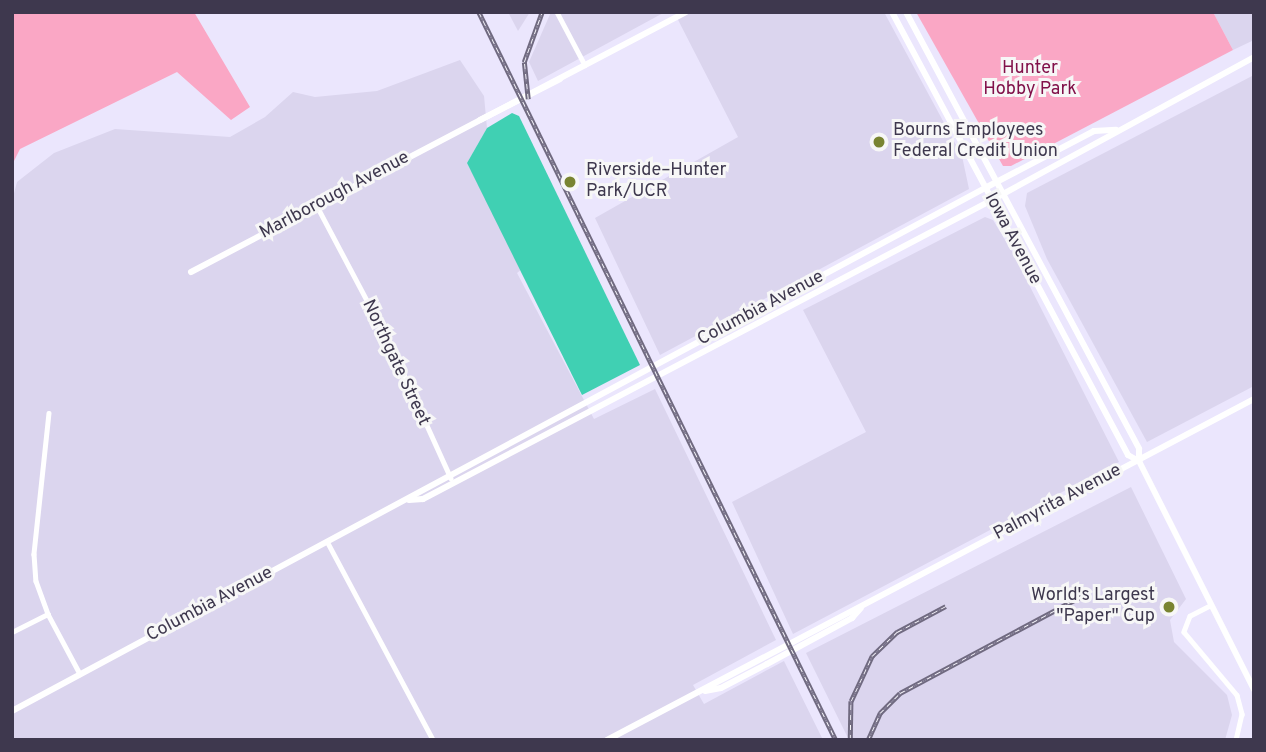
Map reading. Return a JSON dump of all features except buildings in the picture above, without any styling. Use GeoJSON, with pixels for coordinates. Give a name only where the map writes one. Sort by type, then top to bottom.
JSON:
{"type":"FeatureCollection","features":[{"type":"Feature","properties":{"kind":"street"},"geometry":{"type":"LineString","coordinates":[[557,12],[585,65]]}},
{"type":"Feature","properties":{"kind":"street","name":"Marlborough Avenue"},"geometry":{"type":"LineString","coordinates":[[191,272],[687,12]]}},
{"type":"Feature","properties":{"kind":"street","name":"Iowa Avenue"},"geometry":{"type":"LineString","coordinates":[[892,12],[1128,455],[1139,461]]}},
{"type":"Feature","properties":{"kind":"street","name":"Iowa Avenue"},"geometry":{"type":"LineString","coordinates":[[906,12],[1139,449],[1139,461],[1254,690]]}},
{"type":"Feature","properties":{"kind":"street","name":"Columbia Avenue"},"geometry":{"type":"LineString","coordinates":[[409,500],[423,499],[1005,195],[1254,57]]}},
{"type":"Feature","properties":{"kind":"street","name":"Columbia Avenue"},"geometry":{"type":"LineString","coordinates":[[12,710],[409,500],[449,474],[998,181],[1094,131],[1118,130]]}},
{"type":"Feature","properties":{"kind":"street","name":"Northgate Street"},"geometry":{"type":"LineString","coordinates":[[317,205],[391,345],[454,483]]}},
{"type":"Feature","properties":{"kind":"street"},"geometry":{"type":"LineString","coordinates":[[871,250],[876,261]]}},
{"type":"Feature","properties":{"kind":"street"},"geometry":{"type":"LineString","coordinates":[[846,264],[851,274]]}},
{"type":"Feature","properties":{"kind":"street"},"geometry":{"type":"LineString","coordinates":[[732,325],[737,334]]}},
{"type":"Feature","properties":{"kind":"street","name":"Palmyrita Avenue"},"geometry":{"type":"LineString","coordinates":[[612,739],[1254,399]]}},
{"type":"Feature","properties":{"kind":"street"},"geometry":{"type":"LineString","coordinates":[[49,413],[34,554],[36,581],[48,614],[80,674]]}},
{"type":"Feature","properties":{"kind":"street"},"geometry":{"type":"LineString","coordinates":[[529,432],[534,441]]}},
{"type":"Feature","properties":{"kind":"street"},"geometry":{"type":"LineString","coordinates":[[328,543],[433,740]]}},
{"type":"Feature","properties":{"kind":"street"},"geometry":{"type":"LineString","coordinates":[[1210,606],[1190,616],[1184,632],[1237,695],[1242,714],[1236,740]]}},
{"type":"Feature","properties":{"kind":"street"},"geometry":{"type":"LineString","coordinates":[[12,632],[48,614]]}},
{"type":"Feature","properties":{"kind":"shaded area"},"geometry":{"type":"Polygon","coordinates":[[[508,12],[530,12],[518,31],[508,12]]]}},
{"type":"Feature","properties":{"kind":"shaded area"},"geometry":{"type":"Polygon","coordinates":[[[551,12],[665,12],[538,81],[529,62],[551,12]]]}},
{"type":"Feature","properties":{"kind":"shaded area"},"geometry":{"type":"Polygon","coordinates":[[[674,12],[884,12],[962,156],[969,189],[660,355],[595,218],[738,137],[674,12]]]}},
{"type":"Feature","properties":{"kind":"shaded area"},"geometry":{"type":"Polygon","coordinates":[[[1213,12],[1254,12],[1254,40],[1233,50],[1213,12]]]}},
{"type":"Feature","properties":{"kind":"shaded area"},"geometry":{"type":"Polygon","coordinates":[[[460,60],[484,96],[487,128],[467,163],[522,269],[517,273],[594,419],[655,389],[776,640],[693,685],[704,704],[784,661],[823,740],[12,740],[12,201],[17,182],[54,153],[115,129],[230,137],[265,117],[293,92],[315,97],[377,91],[460,60]]]}},
{"type":"Feature","properties":{"kind":"shaded area"},"geometry":{"type":"Polygon","coordinates":[[[1254,75],[1254,386],[1147,442],[1047,259],[1025,206],[1027,193],[1254,75]]]}},
{"type":"Feature","properties":{"kind":"shaded area"},"geometry":{"type":"Polygon","coordinates":[[[512,113],[519,116],[640,365],[582,395],[467,163],[487,128],[512,113]]]}},
{"type":"Feature","properties":{"kind":"shaded area"},"geometry":{"type":"Polygon","coordinates":[[[985,217],[993,220],[1013,253],[1119,462],[793,634],[732,502],[866,432],[803,310],[985,217]]]}},
{"type":"Feature","properties":{"kind":"shaded area"},"geometry":{"type":"Polygon","coordinates":[[[1131,487],[1186,599],[1170,620],[1174,642],[1227,695],[1232,715],[1225,740],[849,740],[806,653],[1131,487]]]}},
{"type":"Feature","properties":{"kind":"green space"},"geometry":{"type":"Polygon","coordinates":[[[12,12],[194,12],[250,107],[231,120],[177,72],[20,149],[12,165],[12,12]]]}},
{"type":"Feature","properties":{"kind":"green space","name":"Hunter Hobby Park"},"geometry":{"type":"Polygon","coordinates":[[[916,12],[1213,12],[1233,50],[1011,166],[1003,166],[916,12]]]}},
{"type":"Feature","properties":{"kind":"railway"},"geometry":{"type":"LineString","coordinates":[[479,12],[836,740]]}},
{"type":"Feature","properties":{"kind":"railway"},"geometry":{"type":"LineString","coordinates":[[528,99],[524,62],[542,12]]}},
{"type":"Feature","properties":{"kind":"railway"},"geometry":{"type":"LineString","coordinates":[[868,740],[880,713],[900,693],[1089,592]]}},
{"type":"Feature","properties":{"kind":"railway"},"geometry":{"type":"LineString","coordinates":[[850,740],[851,701],[872,656],[897,632],[946,606]]}},
{"type":"Feature","properties":{"kind":"place","name":"Bourns Employees Federal Credit Union"},"geometry":{"type":"Point","coordinates":[879,142]}},
{"type":"Feature","properties":{"kind":"place","name":"Riverside–Hunter Park/UCR"},"geometry":{"type":"Point","coordinates":[570,182]}},
{"type":"Feature","properties":{"kind":"place","name":"World's Largest \"Paper\" Cup"},"geometry":{"type":"Point","coordinates":[1169,607]}}]}
